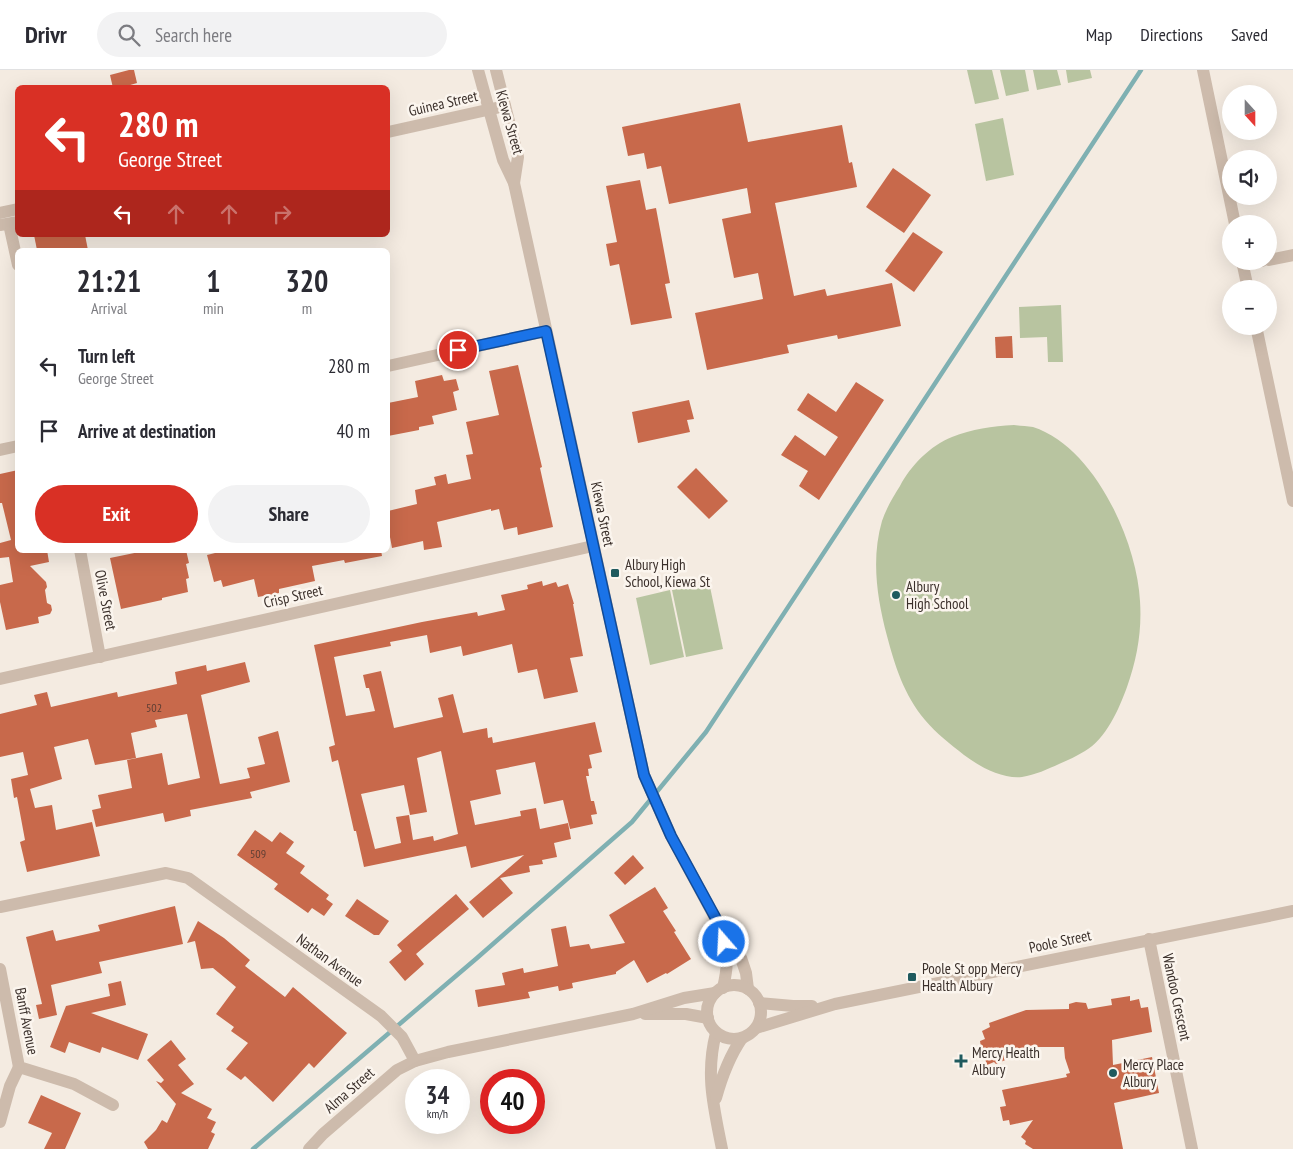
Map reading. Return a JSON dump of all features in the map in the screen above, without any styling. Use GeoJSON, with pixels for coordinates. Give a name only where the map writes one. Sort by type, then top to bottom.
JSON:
{"type":"FeatureCollection","features":[{"type":"Feature","properties":{"kind":"street","name":"Kiewa Street"},"geometry":{"type":"LineString","coordinates":[[478,70],[503,160],[514,183],[639,756],[648,785],[661,816],[720,926],[741,958],[746,973],[748,989]]}},
{"type":"Feature","properties":{"kind":"street","name":"Kiewa Street"},"geometry":{"type":"LineString","coordinates":[[496,70],[518,157],[514,183]]}},
{"type":"Feature","properties":{"kind":"street"},"geometry":{"type":"LineString","coordinates":[[1202,70],[1233,215]]}},
{"type":"Feature","properties":{"kind":"street","name":"Guinea Street"},"geometry":{"type":"LineString","coordinates":[[390,132],[505,106]]}},
{"type":"Feature","properties":{"kind":"street"},"geometry":{"type":"LineString","coordinates":[[0,212],[15,210]]}},
{"type":"Feature","properties":{"kind":"street"},"geometry":{"type":"LineString","coordinates":[[9,224],[15,251]]}},
{"type":"Feature","properties":{"kind":"street"},"geometry":{"type":"LineString","coordinates":[[1277,258],[1293,255]]}},
{"type":"Feature","properties":{"kind":"street"},"geometry":{"type":"LineString","coordinates":[[390,366],[546,331]]}},
{"type":"Feature","properties":{"kind":"street"},"geometry":{"type":"LineString","coordinates":[[1258,335],[1293,501]]}},
{"type":"Feature","properties":{"kind":"street"},"geometry":{"type":"LineString","coordinates":[[0,450],[15,447]]}},
{"type":"Feature","properties":{"kind":"street","name":"Crisp Street"},"geometry":{"type":"LineString","coordinates":[[0,679],[593,546]]}},
{"type":"Feature","properties":{"kind":"street","name":"Olive Street"},"geometry":{"type":"LineString","coordinates":[[81,553],[100,656]]}},
{"type":"Feature","properties":{"kind":"street","name":"Nathan Avenue"},"geometry":{"type":"LineString","coordinates":[[0,907],[144,876],[166,873],[177,875],[197,883],[384,1019],[402,1037],[415,1061]]}},
{"type":"Feature","properties":{"kind":"street","name":"Poole Street"},"geometry":{"type":"LineString","coordinates":[[756,1028],[835,1004],[1293,911]]}},
{"type":"Feature","properties":{"kind":"street","name":"Kiewa Street"},"geometry":{"type":"LineString","coordinates":[[719,991],[727,970],[728,957],[720,926]]}},
{"type":"Feature","properties":{"kind":"street","name":"Wandoo Crescent"},"geometry":{"type":"LineString","coordinates":[[1149,939],[1192,1149]]}},
{"type":"Feature","properties":{"kind":"street","name":"Banff Avenue"},"geometry":{"type":"LineString","coordinates":[[0,969],[19,1067],[74,1084],[113,1105]]}},
{"type":"Feature","properties":{"kind":"street"},"geometry":{"type":"LineString","coordinates":[[415,1061],[448,1052],[633,1014],[684,998],[719,991],[731,986],[740,986],[748,989],[755,995],[759,1003],[761,1011],[760,1020],[750,1034],[742,1038],[733,1039],[724,1038],[716,1033],[708,1018],[707,1009],[710,1000],[719,991]]}},
{"type":"Feature","properties":{"kind":"street","name":"Poole Street"},"geometry":{"type":"LineString","coordinates":[[759,1003],[793,1006],[835,1004]]}},
{"type":"Feature","properties":{"kind":"street"},"geometry":{"type":"LineString","coordinates":[[633,1014],[686,1014],[708,1018]]}},
{"type":"Feature","properties":{"kind":"street"},"geometry":{"type":"LineString","coordinates":[[716,1033],[710,1062],[714,1107],[722,1149]]}},
{"type":"Feature","properties":{"kind":"street"},"geometry":{"type":"LineString","coordinates":[[714,1107],[722,1074],[742,1038]]}},
{"type":"Feature","properties":{"kind":"street","name":"Alma Street"},"geometry":{"type":"LineString","coordinates":[[309,1149],[323,1134],[382,1083],[398,1070],[415,1061]]}},
{"type":"Feature","properties":{"kind":"street"},"geometry":{"type":"LineString","coordinates":[[0,1122],[10,1086],[19,1067]]}},
{"type":"Feature","properties":{"kind":"green space"},"geometry":{"type":"Polygon","coordinates":[[[967,70],[992,70],[999,99],[975,104],[967,70]]]}},
{"type":"Feature","properties":{"kind":"green space"},"geometry":{"type":"Polygon","coordinates":[[[1000,70],[1025,70],[1029,91],[1006,96],[1000,70]]]}},
{"type":"Feature","properties":{"kind":"green space"},"geometry":{"type":"Polygon","coordinates":[[[1033,70],[1057,70],[1061,85],[1037,90],[1033,70]]]}},
{"type":"Feature","properties":{"kind":"green space"},"geometry":{"type":"Polygon","coordinates":[[[1066,70],[1090,70],[1092,78],[1068,83],[1066,70]]]}},
{"type":"Feature","properties":{"kind":"green space"},"geometry":{"type":"Polygon","coordinates":[[[1003,118],[1014,175],[986,181],[975,124],[1003,118]]]}},
{"type":"Feature","properties":{"kind":"green space"},"geometry":{"type":"Polygon","coordinates":[[[1061,305],[1063,362],[1048,362],[1047,337],[1020,338],[1019,307],[1061,305]]]}},
{"type":"Feature","properties":{"kind":"green space"},"geometry":{"type":"Polygon","coordinates":[[[1014,425],[1033,427],[1055,438],[1075,454],[1093,475],[1109,499],[1121,525],[1131,552],[1140,601],[1140,623],[1136,655],[1127,687],[1111,723],[1093,746],[1085,751],[1050,768],[1022,777],[999,774],[984,768],[970,759],[938,734],[911,701],[897,669],[883,622],[876,564],[882,521],[904,478],[915,464],[936,446],[960,434],[982,428],[1014,425]]]}},
{"type":"Feature","properties":{"kind":"green space"},"geometry":{"type":"Polygon","coordinates":[[[709,582],[723,649],[686,657],[672,590],[709,582]]]}},
{"type":"Feature","properties":{"kind":"green space"},"geometry":{"type":"Polygon","coordinates":[[[670,590],[684,657],[650,665],[636,598],[670,590]]]}},
{"type":"Feature","properties":{"kind":"building"},"geometry":{"type":"Polygon","coordinates":[[[134,70],[137,83],[112,85],[110,75],[134,70]]]}},
{"type":"Feature","properties":{"kind":"building"},"geometry":{"type":"Polygon","coordinates":[[[740,103],[748,142],[842,125],[849,163],[852,162],[857,187],[775,203],[794,296],[825,289],[827,296],[892,283],[901,326],[838,339],[837,335],[787,345],[789,353],[707,370],[695,313],[763,299],[758,273],[734,278],[722,219],[751,213],[747,188],[669,204],[661,166],[647,169],[644,153],[628,156],[622,127],[740,103]]]}},
{"type":"Feature","properties":{"kind":"building"},"geometry":{"type":"Polygon","coordinates":[[[893,168],[931,195],[904,233],[866,207],[893,168]]]}},
{"type":"Feature","properties":{"kind":"building"},"geometry":{"type":"Polygon","coordinates":[[[640,180],[646,210],[656,208],[670,283],[665,284],[672,318],[631,325],[619,264],[610,266],[606,244],[617,242],[606,186],[640,180]]]}},
{"type":"Feature","properties":{"kind":"building"},"geometry":{"type":"Polygon","coordinates":[[[913,232],[943,252],[914,292],[885,271],[913,232]]]}},
{"type":"Feature","properties":{"kind":"building"},"geometry":{"type":"Polygon","coordinates":[[[34,237],[85,237],[88,248],[37,248],[34,237]]]}},
{"type":"Feature","properties":{"kind":"building"},"geometry":{"type":"Polygon","coordinates":[[[1012,336],[1013,358],[996,358],[995,337],[1012,336]]]}},
{"type":"Feature","properties":{"kind":"building"},"geometry":{"type":"Polygon","coordinates":[[[518,365],[542,467],[540,468],[553,527],[518,535],[517,527],[504,530],[499,509],[491,511],[491,509],[437,522],[442,547],[424,550],[423,541],[392,548],[390,511],[417,504],[415,490],[436,485],[434,477],[446,474],[448,484],[471,479],[466,455],[473,454],[466,422],[499,415],[489,371],[518,365]]]}},
{"type":"Feature","properties":{"kind":"building"},"geometry":{"type":"Polygon","coordinates":[[[442,375],[444,381],[456,379],[459,390],[453,392],[457,410],[432,416],[434,424],[419,427],[419,430],[390,436],[390,403],[418,397],[415,381],[442,375]]]}},
{"type":"Feature","properties":{"kind":"building"},"geometry":{"type":"Polygon","coordinates":[[[856,382],[884,400],[819,500],[799,486],[808,471],[781,455],[795,435],[825,456],[838,437],[797,410],[808,393],[836,412],[856,382]]]}},
{"type":"Feature","properties":{"kind":"building"},"geometry":{"type":"Polygon","coordinates":[[[689,400],[694,419],[687,420],[690,432],[638,443],[632,412],[689,400]]]}},
{"type":"Feature","properties":{"kind":"building"},"geometry":{"type":"Polygon","coordinates":[[[696,468],[728,501],[709,519],[677,487],[696,468]]]}},
{"type":"Feature","properties":{"kind":"building"},"geometry":{"type":"Polygon","coordinates":[[[15,471],[15,553],[48,553],[49,562],[30,566],[46,582],[47,603],[51,605],[52,610],[50,614],[38,617],[39,623],[6,630],[0,602],[0,585],[13,582],[9,557],[0,558],[0,543],[11,540],[2,503],[0,503],[0,474],[15,471]]]}},
{"type":"Feature","properties":{"kind":"building"},"geometry":{"type":"Polygon","coordinates":[[[134,553],[187,553],[189,563],[186,564],[189,578],[186,579],[188,592],[121,609],[110,558],[134,553]]]}},
{"type":"Feature","properties":{"kind":"building"},"geometry":{"type":"Polygon","coordinates":[[[215,553],[382,553],[382,556],[345,563],[344,560],[312,566],[315,581],[279,589],[279,593],[258,597],[254,579],[223,587],[221,580],[214,582],[207,555],[215,553]]]}},
{"type":"Feature","properties":{"kind":"building"},"geometry":{"type":"Polygon","coordinates":[[[542,581],[543,586],[556,582],[558,587],[568,584],[574,604],[583,656],[570,658],[578,692],[544,699],[537,669],[518,673],[512,644],[463,656],[461,646],[430,653],[427,635],[390,642],[391,646],[334,657],[346,716],[375,711],[369,688],[366,688],[363,675],[381,671],[394,728],[443,717],[438,698],[453,694],[463,733],[487,728],[488,738],[492,737],[493,743],[595,722],[602,752],[589,755],[592,768],[588,769],[589,776],[586,776],[591,801],[594,801],[597,814],[591,815],[593,824],[570,829],[563,800],[544,804],[535,762],[496,770],[501,794],[470,801],[475,825],[521,816],[520,811],[536,808],[540,829],[568,823],[571,839],[554,843],[557,857],[542,860],[543,864],[529,866],[530,872],[500,878],[513,893],[483,918],[469,902],[524,855],[471,868],[466,846],[364,867],[338,760],[332,762],[329,747],[335,745],[314,645],[422,622],[477,612],[478,616],[505,610],[501,595],[528,589],[527,585],[542,581]],[[441,751],[417,758],[427,812],[410,815],[404,785],[361,794],[375,849],[401,843],[396,817],[409,815],[413,840],[433,836],[434,841],[458,834],[441,751]]]}},
{"type":"Feature","properties":{"kind":"building"},"geometry":{"type":"Polygon","coordinates":[[[245,662],[250,682],[201,695],[220,784],[250,778],[247,768],[265,764],[258,737],[278,731],[290,782],[250,792],[252,798],[190,810],[191,816],[165,822],[163,813],[96,827],[92,810],[101,808],[98,795],[132,788],[127,760],[162,753],[168,785],[200,778],[187,714],[155,720],[157,727],[131,733],[136,758],[95,765],[88,739],[54,747],[62,779],[30,789],[35,808],[52,805],[56,830],[92,822],[100,856],[27,872],[20,842],[25,840],[17,797],[14,798],[11,779],[28,775],[23,752],[0,757],[0,714],[37,705],[34,695],[47,692],[51,707],[117,692],[118,697],[177,684],[175,672],[206,665],[207,671],[245,662]]]}},
{"type":"Feature","properties":{"kind":"building"},"geometry":{"type":"Polygon","coordinates":[[[255,830],[272,842],[280,832],[294,842],[286,853],[305,866],[300,873],[329,895],[326,899],[333,904],[324,916],[312,908],[308,913],[274,889],[278,884],[237,855],[255,830]]]}},
{"type":"Feature","properties":{"kind":"building"},"geometry":{"type":"Polygon","coordinates":[[[633,855],[644,868],[625,885],[614,873],[633,855]]]}},
{"type":"Feature","properties":{"kind":"building"},"geometry":{"type":"Polygon","coordinates":[[[655,887],[668,908],[663,911],[691,959],[667,974],[647,983],[634,960],[616,972],[616,974],[572,983],[573,988],[559,991],[558,986],[528,992],[530,998],[478,1007],[475,990],[505,985],[502,973],[523,968],[524,973],[558,966],[551,929],[566,926],[570,947],[589,944],[591,949],[625,943],[609,915],[655,887]]]}},
{"type":"Feature","properties":{"kind":"building"},"geometry":{"type":"Polygon","coordinates":[[[456,894],[469,909],[416,954],[424,964],[405,981],[389,962],[402,951],[397,945],[456,894]]]}},
{"type":"Feature","properties":{"kind":"building"},"geometry":{"type":"Polygon","coordinates":[[[357,899],[389,921],[379,935],[374,935],[345,916],[357,899]]]}},
{"type":"Feature","properties":{"kind":"building"},"geometry":{"type":"Polygon","coordinates":[[[175,906],[183,944],[99,962],[102,973],[51,985],[57,1015],[39,1019],[36,1005],[42,1004],[26,937],[53,930],[56,941],[100,931],[98,925],[175,906]]]}},
{"type":"Feature","properties":{"kind":"building"},"geometry":{"type":"Polygon","coordinates":[[[198,921],[224,938],[250,960],[245,966],[285,997],[293,987],[347,1033],[314,1068],[309,1063],[273,1102],[245,1076],[241,1080],[226,1069],[248,1043],[231,1031],[234,1027],[216,1014],[236,987],[213,968],[201,969],[195,941],[187,943],[198,921]]]}},
{"type":"Feature","properties":{"kind":"building"},"geometry":{"type":"Polygon","coordinates":[[[121,981],[126,1005],[91,1013],[148,1034],[138,1060],[102,1047],[100,1053],[69,1042],[65,1053],[50,1047],[66,1006],[110,996],[108,984],[121,981]]]}},
{"type":"Feature","properties":{"kind":"building","name":"Mercy Place Albury"},"geometry":{"type":"Polygon","coordinates":[[[1130,996],[1130,1001],[1139,999],[1141,1008],[1148,1007],[1152,1032],[1112,1040],[1113,1065],[1152,1057],[1159,1093],[1114,1103],[1123,1149],[1033,1149],[1025,1144],[1026,1141],[1021,1137],[1033,1120],[1010,1125],[1009,1120],[1003,1121],[1000,1107],[1006,1106],[1002,1090],[1067,1077],[1066,1074],[1070,1073],[1064,1047],[1035,1047],[996,1064],[994,1062],[987,1065],[980,1041],[985,1039],[982,1031],[990,1027],[989,1023],[1026,1010],[1069,1009],[1069,1004],[1076,1002],[1086,1003],[1088,1009],[1112,1005],[1111,999],[1130,996]]]}},
{"type":"Feature","properties":{"kind":"building"},"geometry":{"type":"Polygon","coordinates":[[[171,1040],[186,1059],[178,1065],[194,1084],[181,1093],[212,1109],[207,1118],[216,1122],[211,1132],[215,1134],[208,1149],[148,1149],[144,1142],[156,1130],[162,1120],[167,1123],[176,1104],[156,1081],[161,1083],[164,1080],[147,1060],[171,1040]]]}},
{"type":"Feature","properties":{"kind":"building"},"geometry":{"type":"Polygon","coordinates":[[[41,1095],[81,1113],[65,1149],[44,1149],[52,1133],[28,1123],[41,1095]]]}},
{"type":"Feature","properties":{"kind":"waterway"},"geometry":{"type":"LineString","coordinates":[[253,1149],[477,958],[632,822],[706,732],[1141,70]]}},
{"type":"Feature","properties":{"kind":"place","name":"Albury High School, Kiewa St"},"geometry":{"type":"Point","coordinates":[615,573]}},
{"type":"Feature","properties":{"kind":"place","name":"Albury High School"},"geometry":{"type":"Point","coordinates":[896,595]}},
{"type":"Feature","properties":{"kind":"place","name":"Poole St opp Mercy Health Albury"},"geometry":{"type":"Point","coordinates":[912,977]}},
{"type":"Feature","properties":{"kind":"place","name":"Mercy Health Albury"},"geometry":{"type":"Point","coordinates":[961,1061]}},
{"type":"Feature","properties":{"kind":"place","name":"Mercy Place Albury"},"geometry":{"type":"Point","coordinates":[1113,1073]}},
{"type":"Feature","properties":{"kind":"route"},"geometry":{"type":"LineString","coordinates":[[458,350],[546,331],[634,737],[644,775],[671,836],[720,926],[724,942]]}}]}
